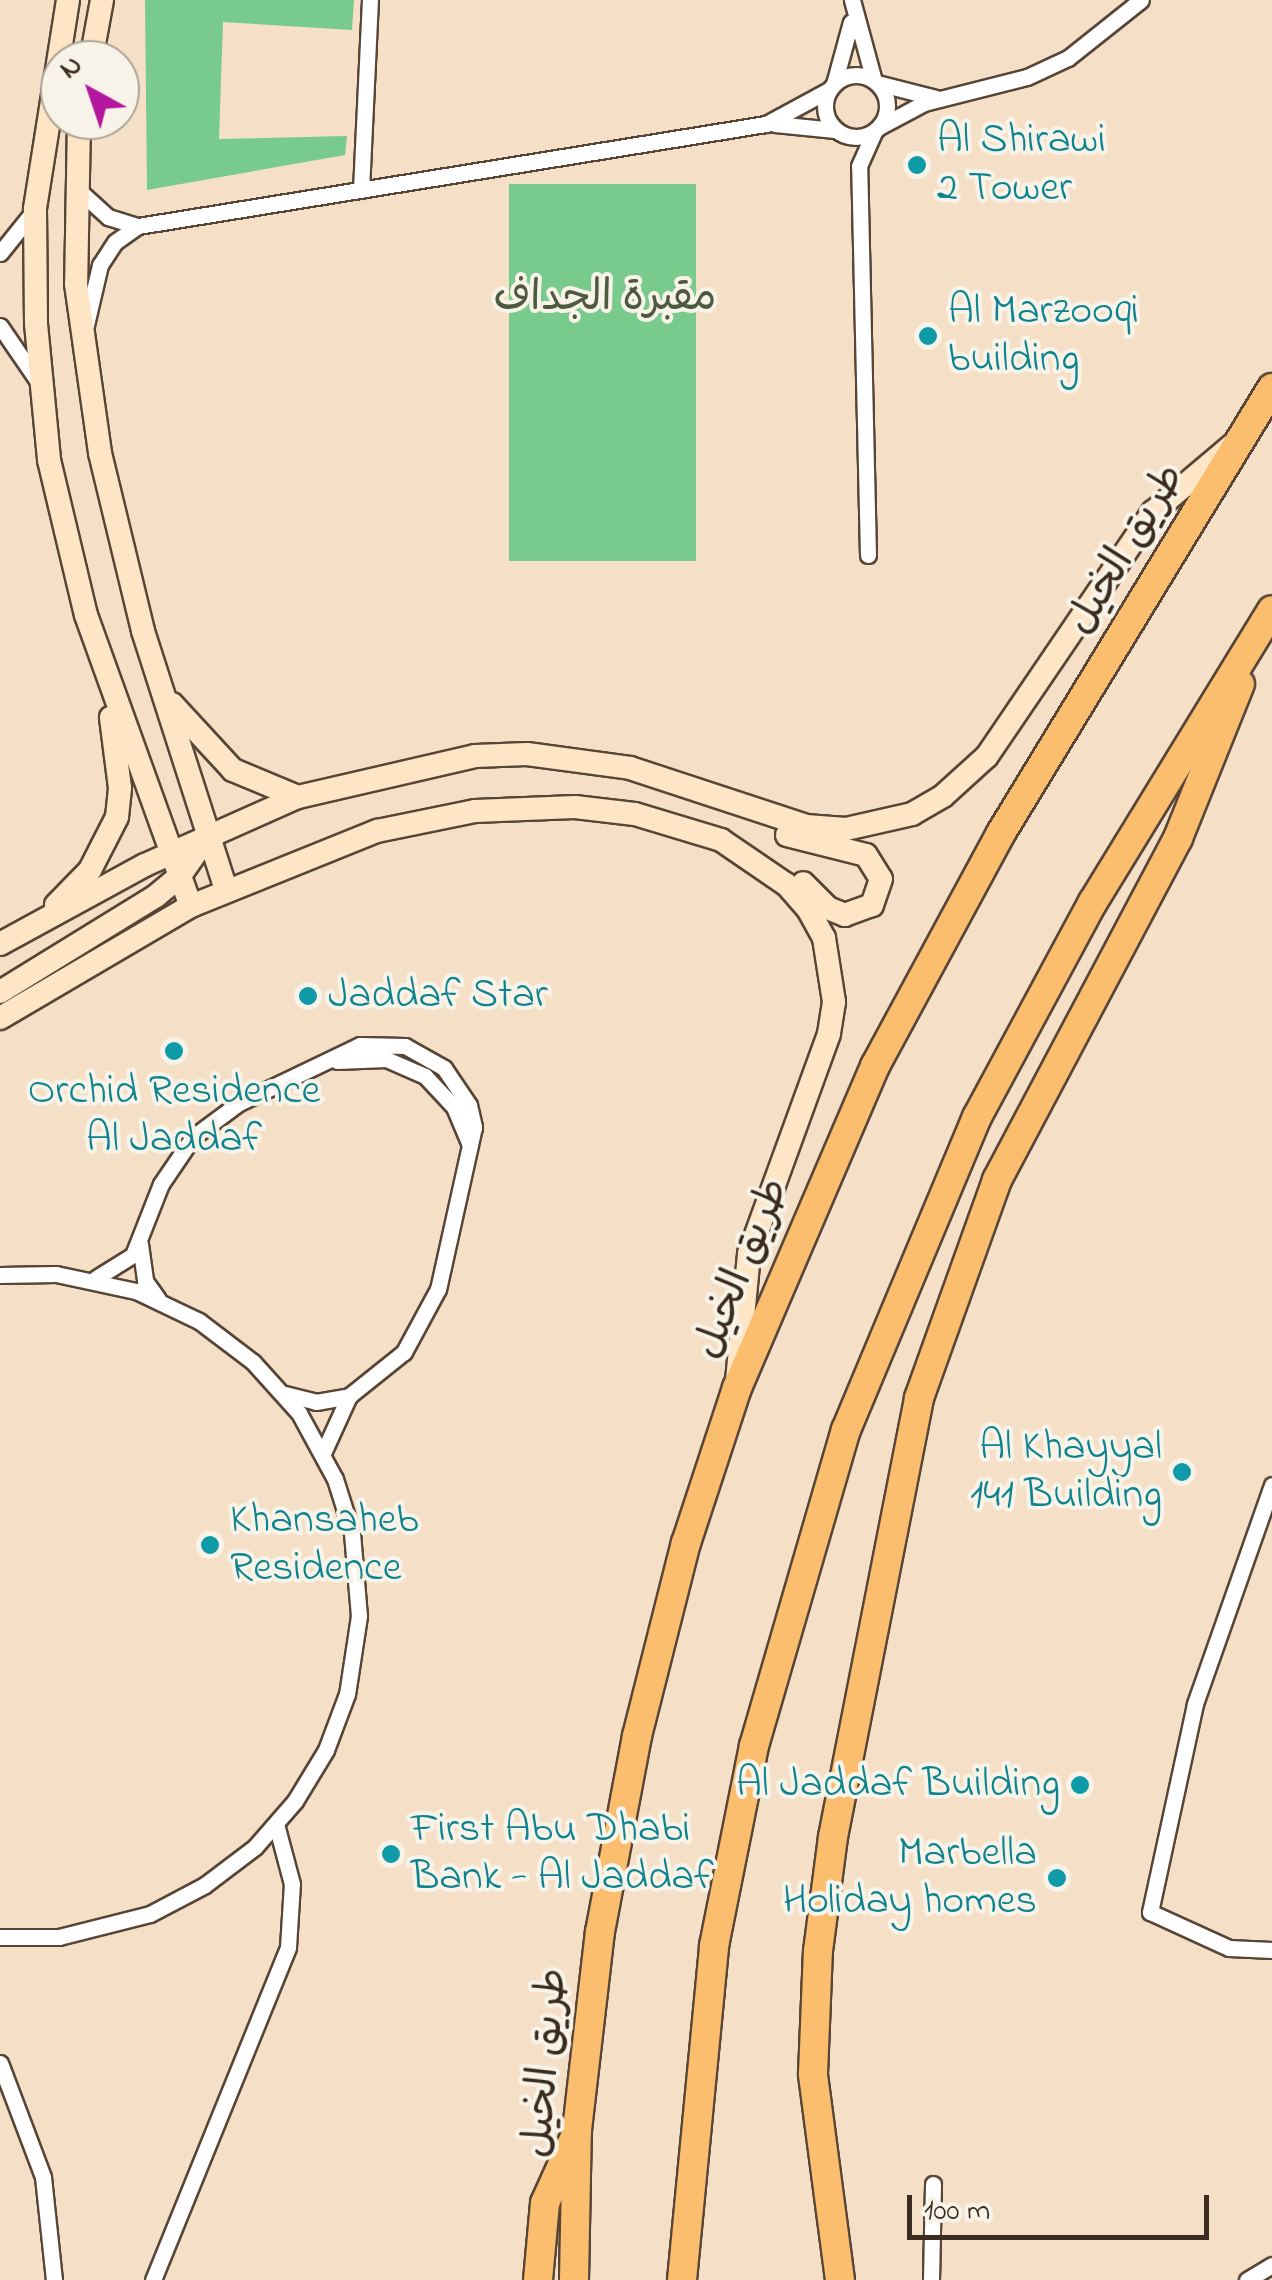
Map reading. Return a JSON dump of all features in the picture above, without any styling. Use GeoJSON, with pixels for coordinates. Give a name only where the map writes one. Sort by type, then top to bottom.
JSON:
{"type":"FeatureCollection","features":[{"type":"Feature","properties":{"kind":"highway","name":"طريق الخيل"},"geometry":{"type":"LineString","coordinates":[[574,2280],[577,2130],[600,1932],[637,1736],[686,1543],[736,1388],[875,1066],[1000,833],[1272,388]]}},
{"type":"Feature","properties":{"kind":"highway"},"geometry":{"type":"LineString","coordinates":[[682,2280],[691,2136],[718,1927],[754,1746],[846,1430],[977,1117],[1093,902],[1272,610]]}},
{"type":"Feature","properties":{"kind":"highway"},"geometry":{"type":"LineString","coordinates":[[840,2280],[814,2074],[818,1951],[833,1837],[919,1398],[998,1180],[1178,838],[1252,642]]}},
{"type":"Feature","properties":{"kind":"highway"},"geometry":{"type":"LineString","coordinates":[[538,2280],[545,2203],[577,2130]]}},
{"type":"Feature","properties":{"kind":"main road"},"geometry":{"type":"LineString","coordinates":[[68,0],[35,209],[42,388],[65,538],[111,690],[191,906]]}},
{"type":"Feature","properties":{"kind":"main road"},"geometry":{"type":"LineString","coordinates":[[95,40],[102,0]]}},
{"type":"Feature","properties":{"kind":"main road"},"geometry":{"type":"LineString","coordinates":[[78,140],[74,186],[82,338],[113,513],[159,685],[226,889]]}},
{"type":"Feature","properties":{"kind":"main road"},"geometry":{"type":"LineString","coordinates":[[0,944],[209,834],[298,797],[416,767],[527,754],[630,768],[806,826],[846,829],[912,814],[943,796],[1003,737],[1153,512],[1243,437]]}},
{"type":"Feature","properties":{"kind":"main road"},"geometry":{"type":"LineString","coordinates":[[159,685],[199,738],[233,770],[298,797]]}},
{"type":"Feature","properties":{"kind":"main road"},"geometry":{"type":"LineString","coordinates":[[41,921],[90,870],[116,817],[120,788],[111,690]]}},
{"type":"Feature","properties":{"kind":"main road"},"geometry":{"type":"LineString","coordinates":[[0,1018],[226,889],[377,831],[475,811],[605,810],[721,840],[785,867],[836,913],[864,911],[877,898],[878,870],[866,855],[760,825],[728,802]]}},
{"type":"Feature","properties":{"kind":"main road"},"geometry":{"type":"LineString","coordinates":[[0,992],[180,878],[209,834]]}},
{"type":"Feature","properties":{"kind":"main road"},"geometry":{"type":"LineString","coordinates":[[721,840],[788,884],[808,910],[824,938],[834,1002],[829,1034],[749,1254],[736,1388]]}},
{"type":"Feature","properties":{"kind":"street"},"geometry":{"type":"LineString","coordinates":[[361,190],[370,0]]}},
{"type":"Feature","properties":{"kind":"street"},"geometry":{"type":"LineString","coordinates":[[82,338],[100,265],[115,242],[138,226],[766,124],[838,132],[878,129],[940,98],[1027,77],[1068,58],[1141,0]]}},
{"type":"Feature","properties":{"kind":"street"},"geometry":{"type":"LineString","coordinates":[[853,6],[875,82],[887,108],[861,153],[868,554]]}},
{"type":"Feature","properties":{"kind":"street"},"geometry":{"type":"LineString","coordinates":[[853,6],[824,107],[860,178]]}},
{"type":"Feature","properties":{"kind":"street"},"geometry":{"type":"LineString","coordinates":[[766,124],[858,75],[940,98]]}},
{"type":"Feature","properties":{"kind":"street"},"geometry":{"type":"LineString","coordinates":[[74,186],[95,208],[138,226]]}},
{"type":"Feature","properties":{"kind":"street"},"geometry":{"type":"LineString","coordinates":[[0,253],[35,209]]}},
{"type":"Feature","properties":{"kind":"street"},"geometry":{"type":"LineString","coordinates":[[0,326],[42,388]]}},
{"type":"Feature","properties":{"kind":"street"},"geometry":{"type":"LineString","coordinates":[[88,1279],[124,1265],[140,1244],[161,1184],[193,1137],[304,1069],[360,1045],[405,1046],[426,1055],[458,1085],[468,1105],[471,1148],[431,1312],[404,1352],[349,1396],[323,1454]]}},
{"type":"Feature","properties":{"kind":"street"},"geometry":{"type":"LineString","coordinates":[[140,1244],[144,1281],[159,1300]]}},
{"type":"Feature","properties":{"kind":"street"},"geometry":{"type":"LineString","coordinates":[[0,1275],[88,1279],[159,1300],[236,1346],[284,1394],[323,1454],[352,1534],[357,1642],[326,1750],[276,1824],[231,1867],[150,1914],[59,1936],[0,1937]]}},
{"type":"Feature","properties":{"kind":"street"},"geometry":{"type":"LineString","coordinates":[[284,1394],[316,1402],[349,1396]]}},
{"type":"Feature","properties":{"kind":"street"},"geometry":{"type":"LineString","coordinates":[[1272,1485],[1194,1704],[1150,1912],[1228,1948],[1272,1950]]}},
{"type":"Feature","properties":{"kind":"street"},"geometry":{"type":"LineString","coordinates":[[153,2280],[288,1947],[292,1884],[276,1824]]}},
{"type":"Feature","properties":{"kind":"street"},"geometry":{"type":"LineString","coordinates":[[0,2062],[43,2178],[57,2277]]}},
{"type":"Feature","properties":{"kind":"street"},"geometry":{"type":"LineString","coordinates":[[931,2280],[933,2184]]}},
{"type":"Feature","properties":{"kind":"street"},"geometry":{"type":"LineString","coordinates":[[1247,2280],[1272,2266]]}},
{"type":"Feature","properties":{"kind":"green space"},"geometry":{"type":"Polygon","coordinates":[[[145,0],[354,0],[352,30],[223,22],[219,139],[347,136],[345,155],[147,190],[145,0]]]}},
{"type":"Feature","properties":{"kind":"green space","name":"مقبرة الجداف"},"geometry":{"type":"Polygon","coordinates":[[[509,184],[696,184],[696,561],[509,561],[509,184]]]}},
{"type":"Feature","properties":{"kind":"place","name":"Al Shirawi 2 Tower"},"geometry":{"type":"Point","coordinates":[917,165]}},
{"type":"Feature","properties":{"kind":"place","name":"Al Marzooqi building"},"geometry":{"type":"Point","coordinates":[928,336]}},
{"type":"Feature","properties":{"kind":"place","name":"Jaddaf Star"},"geometry":{"type":"Point","coordinates":[308,996]}},
{"type":"Feature","properties":{"kind":"place","name":"Orchid Residence Al Jaddaf"},"geometry":{"type":"Point","coordinates":[174,1051]}},
{"type":"Feature","properties":{"kind":"place","name":"Al Khayyal 141 Building"},"geometry":{"type":"Point","coordinates":[1182,1472]}},
{"type":"Feature","properties":{"kind":"place","name":"Khansaheb Residence"},"geometry":{"type":"Point","coordinates":[210,1545]}},
{"type":"Feature","properties":{"kind":"place","name":"Al Jaddaf Building"},"geometry":{"type":"Point","coordinates":[1080,1785]}},
{"type":"Feature","properties":{"kind":"place","name":"First Abu Dhabi Bank - Al Jaddaf"},"geometry":{"type":"Point","coordinates":[391,1854]}},
{"type":"Feature","properties":{"kind":"place","name":"Marbella Holiday homes"},"geometry":{"type":"Point","coordinates":[1057,1878]}}]}
